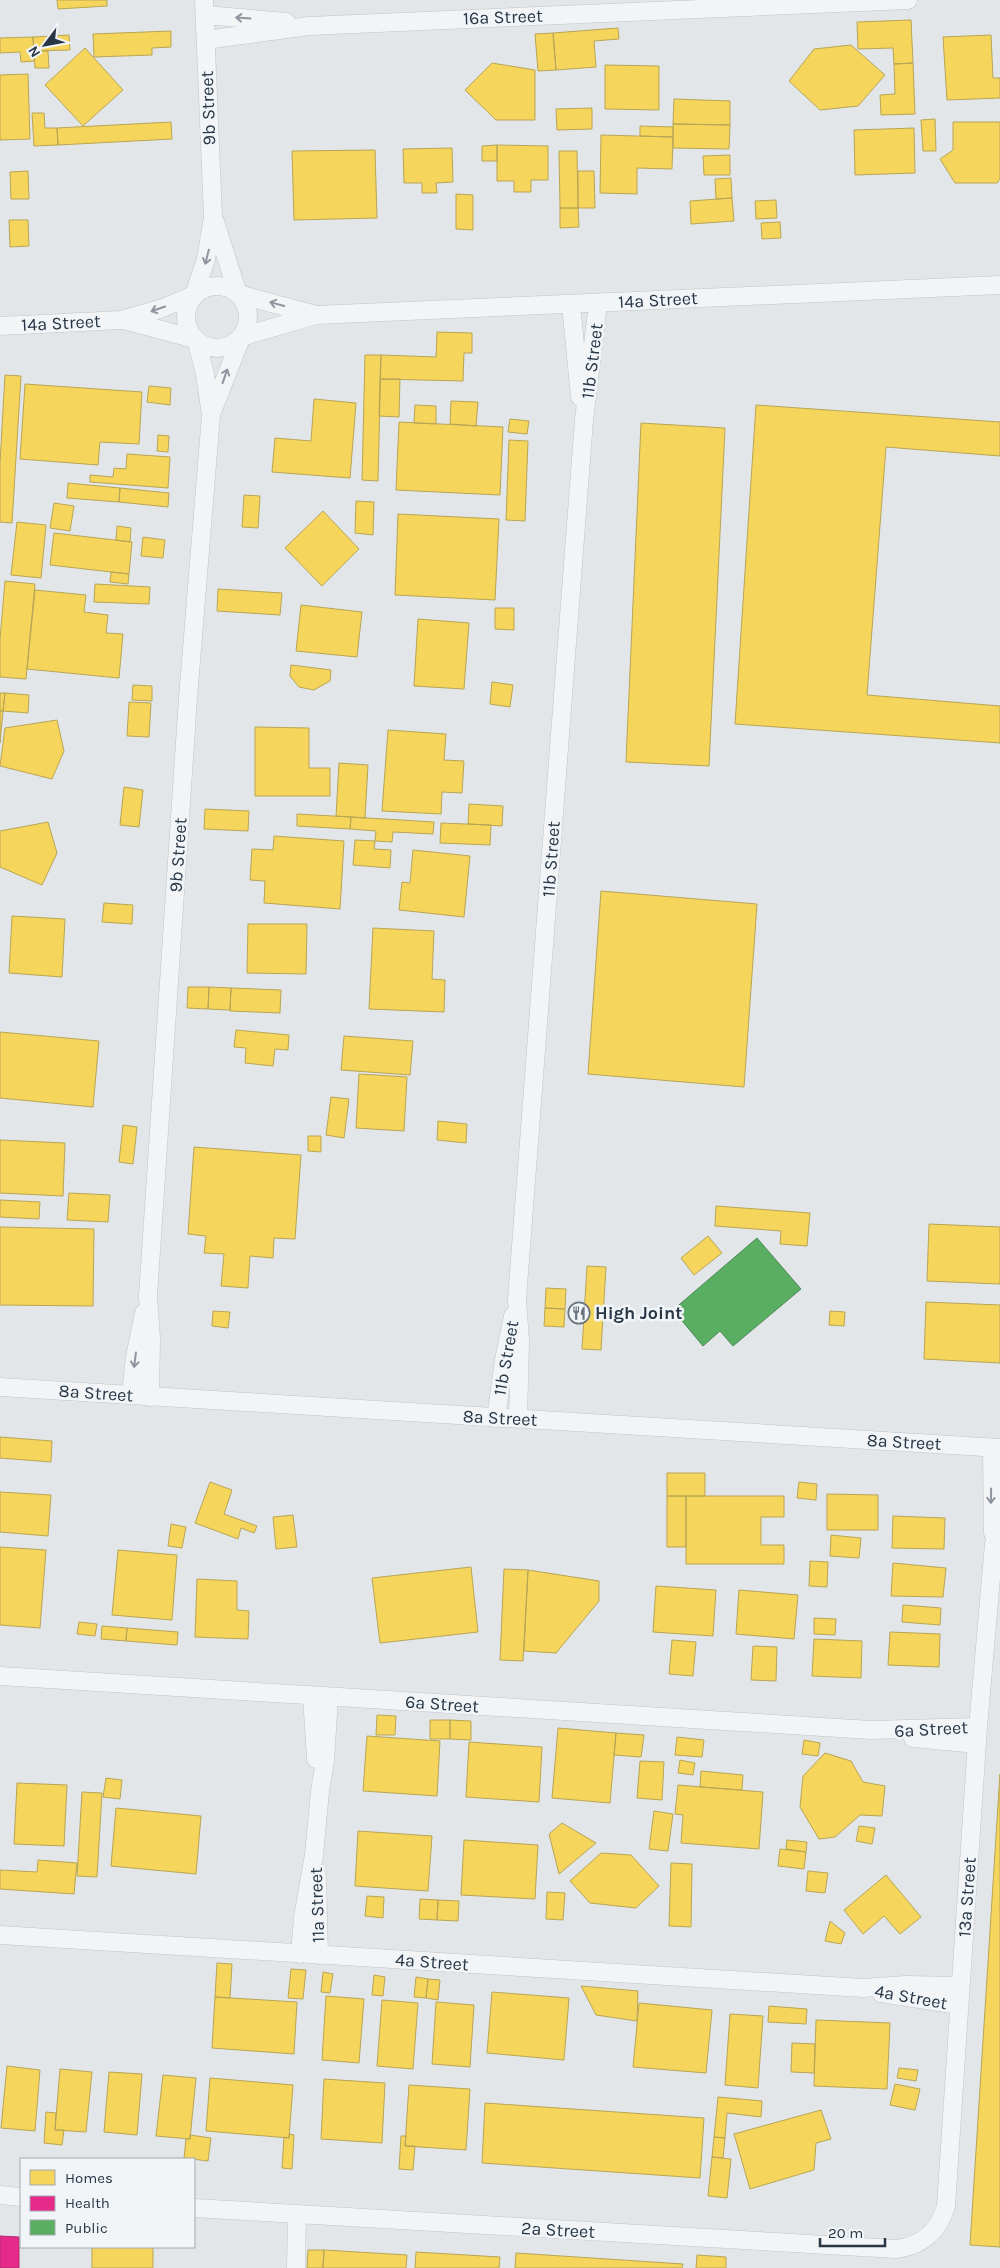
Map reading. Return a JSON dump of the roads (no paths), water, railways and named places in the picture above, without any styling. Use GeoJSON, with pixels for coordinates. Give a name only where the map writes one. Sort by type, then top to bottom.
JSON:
{"type":"FeatureCollection","features":[{"type":"Feature","properties":{"kind":"street","name":"16a Street"},"geometry":{"type":"LineString","coordinates":[[206,40],[309,26],[908,0]]}},
{"type":"Feature","properties":{"kind":"street","name":"16a Street"},"geometry":{"type":"LineString","coordinates":[[204,8],[309,26]]}},
{"type":"Feature","properties":{"kind":"street","name":"9b Street"},"geometry":{"type":"LineString","coordinates":[[194,296],[206,259],[213,217],[204,8]]}},
{"type":"Feature","properties":{"kind":"street","name":"9b Street"},"geometry":{"type":"LineString","coordinates":[[213,217],[238,294]]}},
{"type":"Feature","properties":{"kind":"street","name":"14a Street"},"geometry":{"type":"LineString","coordinates":[[241,338],[316,315],[1000,285]]}},
{"type":"Feature","properties":{"kind":"street"},"geometry":{"type":"LineString","coordinates":[[212,286],[226,287],[238,294],[248,312],[248,325],[241,338],[229,346],[215,348],[208,347],[196,339],[186,321],[188,307],[194,296],[212,286]]}},
{"type":"Feature","properties":{"kind":"street","name":"14a Street"},"geometry":{"type":"LineString","coordinates":[[238,294],[316,315]]}},
{"type":"Feature","properties":{"kind":"street","name":"14a Street"},"geometry":{"type":"LineString","coordinates":[[0,326],[121,320],[148,313],[194,296]]}},
{"type":"Feature","properties":{"kind":"street","name":"11b Street"},"geometry":{"type":"LineString","coordinates":[[496,1418],[504,1360],[517,1299],[584,420],[598,303]]}},
{"type":"Feature","properties":{"kind":"street","name":"11b Street"},"geometry":{"type":"LineString","coordinates":[[571,304],[584,420]]}},
{"type":"Feature","properties":{"kind":"street","name":"14a Street"},"geometry":{"type":"LineString","coordinates":[[121,320],[196,339]]}},
{"type":"Feature","properties":{"kind":"street","name":"9b Street"},"geometry":{"type":"LineString","coordinates":[[211,414],[241,338]]}},
{"type":"Feature","properties":{"kind":"street","name":"9b Street"},"geometry":{"type":"LineString","coordinates":[[150,1397],[151,1338],[148,1296],[188,698],[211,414],[205,374],[196,339]]}},
{"type":"Feature","properties":{"kind":"street","name":"9b Street"},"geometry":{"type":"LineString","coordinates":[[131,1396],[139,1336],[148,1296]]}},
{"type":"Feature","properties":{"kind":"street","name":"11b Street"},"geometry":{"type":"LineString","coordinates":[[517,1299],[520,1341],[518,1419]]}},
{"type":"Feature","properties":{"kind":"street","name":"8a Street"},"geometry":{"type":"LineString","coordinates":[[0,1388],[996,1448]]}},
{"type":"Feature","properties":{"kind":"street","name":"13a Street"},"geometry":{"type":"LineString","coordinates":[[994,1544],[991,1508],[996,1448]]}},
{"type":"Feature","properties":{"kind":"street","name":"13a Street"},"geometry":{"type":"LineString","coordinates":[[922,2242],[938,2226],[946,2206],[978,1735],[994,1544],[1000,1518]]}},
{"type":"Feature","properties":{"kind":"street","name":"6a Street"},"geometry":{"type":"LineString","coordinates":[[0,1676],[884,1731],[978,1735]]}},
{"type":"Feature","properties":{"kind":"street","name":"11a Street"},"geometry":{"type":"LineString","coordinates":[[312,1696],[320,1792]]}},
{"type":"Feature","properties":{"kind":"street","name":"11a Street"},"geometry":{"type":"LineString","coordinates":[[300,1954],[325,1760],[329,1697]]}},
{"type":"Feature","properties":{"kind":"street","name":"11a Street"},"geometry":{"type":"LineString","coordinates":[[314,1855],[318,1898],[319,1955]]}},
{"type":"Feature","properties":{"kind":"street","name":"4a Street"},"geometry":{"type":"LineString","coordinates":[[0,1935],[863,1988],[906,1985],[960,1986]]}},
{"type":"Feature","properties":{"kind":"street","name":"4a Street"},"geometry":{"type":"LineString","coordinates":[[863,1988],[904,1998],[959,2005]]}},
{"type":"Feature","properties":{"kind":"street"},"geometry":{"type":"LineString","coordinates":[[0,2195],[20,2197]]}},
{"type":"Feature","properties":{"kind":"street","name":"2a Street"},"geometry":{"type":"LineString","coordinates":[[195,2208],[896,2250],[922,2242]]}},
{"type":"Feature","properties":{"kind":"street"},"geometry":{"type":"LineString","coordinates":[[296,2268],[297,2214]]}},
{"type":"Feature","properties":{"kind":"place","name":"High Joint"},"geometry":{"type":"Point","coordinates":[579,1313]}}]}
